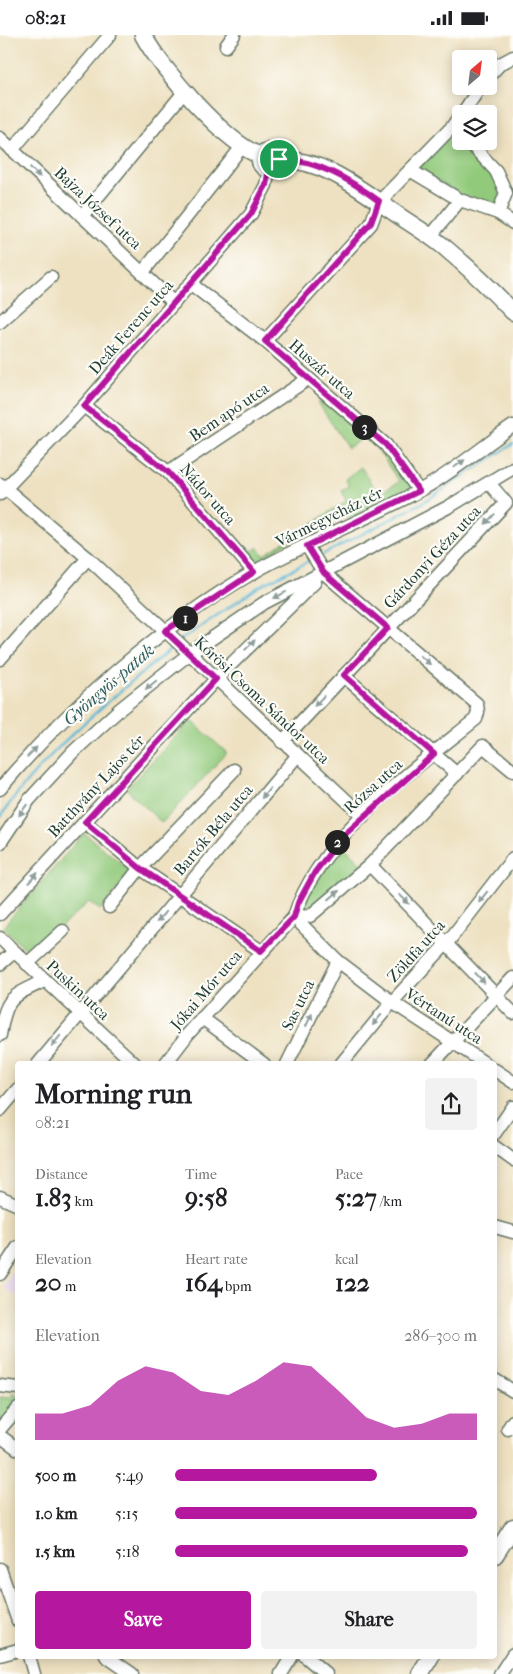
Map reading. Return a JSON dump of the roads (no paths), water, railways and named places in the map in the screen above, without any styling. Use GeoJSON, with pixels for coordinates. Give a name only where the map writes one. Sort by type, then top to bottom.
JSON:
{"type":"FeatureCollection","features":[{"type":"Feature","properties":{"kind":"main road"},"geometry":{"type":"LineString","coordinates":[[143,35],[162,65],[241,148],[270,162],[299,161],[338,175],[379,201],[461,261],[513,312]]}},
{"type":"Feature","properties":{"kind":"main road"},"geometry":{"type":"LineString","coordinates":[[497,1552],[513,1527]]}},
{"type":"Feature","properties":{"kind":"main road"},"geometry":{"type":"LineString","coordinates":[[420,1674],[429,1659]]}},
{"type":"Feature","properties":{"kind":"street"},"geometry":{"type":"LineString","coordinates":[[12,150],[110,35]]}},
{"type":"Feature","properties":{"kind":"street"},"geometry":{"type":"LineString","coordinates":[[226,46],[234,35]]}},
{"type":"Feature","properties":{"kind":"street"},"geometry":{"type":"LineString","coordinates":[[498,66],[513,57]]}},
{"type":"Feature","properties":{"kind":"street"},"geometry":{"type":"LineString","coordinates":[[82,216],[185,91]]}},
{"type":"Feature","properties":{"kind":"street"},"geometry":{"type":"LineString","coordinates":[[265,341],[371,223],[379,201],[410,170],[452,135]]}},
{"type":"Feature","properties":{"kind":"street","name":"Bajza József utca"},"geometry":{"type":"LineString","coordinates":[[0,138],[174,303]]}},
{"type":"Feature","properties":{"kind":"street"},"geometry":{"type":"LineString","coordinates":[[143,272],[241,148]]}},
{"type":"Feature","properties":{"kind":"street"},"geometry":{"type":"LineString","coordinates":[[476,150],[496,171],[506,193],[498,213]]}},
{"type":"Feature","properties":{"kind":"street","name":"Deák Ferenc utca"},"geometry":{"type":"LineString","coordinates":[[2,489],[84,406],[251,214],[266,185],[270,162]]}},
{"type":"Feature","properties":{"kind":"street"},"geometry":{"type":"LineString","coordinates":[[410,170],[460,200],[498,213],[513,223]]}},
{"type":"Feature","properties":{"kind":"street"},"geometry":{"type":"LineString","coordinates":[[430,237],[460,200]]}},
{"type":"Feature","properties":{"kind":"street"},"geometry":{"type":"LineString","coordinates":[[0,322],[51,277]]}},
{"type":"Feature","properties":{"kind":"street","name":"Huszár utca"},"geometry":{"type":"LineString","coordinates":[[191,284],[265,341],[386,445],[419,491]]}},
{"type":"Feature","properties":{"kind":"street","name":"Bem apó utca"},"geometry":{"type":"LineString","coordinates":[[168,472],[308,379]]}},
{"type":"Feature","properties":{"kind":"street","name":"Nádor utca"},"geometry":{"type":"LineString","coordinates":[[84,406],[168,472],[254,572]]}},
{"type":"Feature","properties":{"kind":"street","name":"Vármegyeház tér"},"geometry":{"type":"LineString","coordinates":[[0,789],[29,754],[74,711],[167,633],[254,572],[419,491],[513,426]]}},
{"type":"Feature","properties":{"kind":"street"},"geometry":{"type":"LineString","coordinates":[[0,843],[30,801],[73,752],[120,709],[188,653],[264,603],[324,573],[513,468]]}},
{"type":"Feature","properties":{"kind":"street","name":"Gárdonyi Géza utca"},"geometry":{"type":"LineString","coordinates":[[282,742],[506,503],[489,483]]}},
{"type":"Feature","properties":{"kind":"street","name":"Kőrösi Csoma Sándor utca"},"geometry":{"type":"LineString","coordinates":[[2,489],[88,558],[363,816]]}},
{"type":"Feature","properties":{"kind":"street"},"geometry":{"type":"LineString","coordinates":[[307,546],[324,573],[388,628]]}},
{"type":"Feature","properties":{"kind":"street"},"geometry":{"type":"LineString","coordinates":[[0,659],[88,558]]}},
{"type":"Feature","properties":{"kind":"street","name":"Batthyány Lajos tér"},"geometry":{"type":"LineString","coordinates":[[0,914],[216,679],[324,573]]}},
{"type":"Feature","properties":{"kind":"street","name":"Rózsa utca"},"geometry":{"type":"LineString","coordinates":[[294,917],[298,903],[315,872],[342,837],[363,816],[476,719],[477,705],[388,628]]}},
{"type":"Feature","properties":{"kind":"street"},"geometry":{"type":"LineString","coordinates":[[344,675],[457,774]]}},
{"type":"Feature","properties":{"kind":"street"},"geometry":{"type":"LineString","coordinates":[[294,917],[310,916],[370,865],[483,746],[513,771]]}},
{"type":"Feature","properties":{"kind":"street","name":"Bartók Béla utca"},"geometry":{"type":"LineString","coordinates":[[40,1061],[297,756]]}},
{"type":"Feature","properties":{"kind":"street"},"geometry":{"type":"LineString","coordinates":[[109,907],[140,868],[234,770]]}},
{"type":"Feature","properties":{"kind":"street"},"geometry":{"type":"LineString","coordinates":[[85,822],[140,868],[261,951]]}},
{"type":"Feature","properties":{"kind":"street","name":"Zöldfa utca"},"geometry":{"type":"LineString","coordinates":[[343,1061],[392,1002],[447,943],[513,858]]}},
{"type":"Feature","properties":{"kind":"street"},"geometry":{"type":"LineString","coordinates":[[370,865],[513,1013]]}},
{"type":"Feature","properties":{"kind":"street","name":"Jókai Mór utca"},"geometry":{"type":"LineString","coordinates":[[168,1061],[202,1018],[261,951],[294,917]]}},
{"type":"Feature","properties":{"kind":"street","name":"Vértanú utca"},"geometry":{"type":"LineString","coordinates":[[294,917],[338,961],[392,1002],[482,1061]]}},
{"type":"Feature","properties":{"kind":"street"},"geometry":{"type":"LineString","coordinates":[[27,964],[63,931]]}},
{"type":"Feature","properties":{"kind":"street","name":"Puskin utca"},"geometry":{"type":"LineString","coordinates":[[0,938],[132,1061]]}},
{"type":"Feature","properties":{"kind":"street"},"geometry":{"type":"LineString","coordinates":[[0,963],[14,952]]}},
{"type":"Feature","properties":{"kind":"street","name":"Sas utca"},"geometry":{"type":"LineString","coordinates":[[288,1061],[338,961]]}},
{"type":"Feature","properties":{"kind":"street"},"geometry":{"type":"LineString","coordinates":[[435,1061],[513,978]]}},
{"type":"Feature","properties":{"kind":"street"},"geometry":{"type":"LineString","coordinates":[[0,1035],[7,1004],[16,995],[44,981]]}},
{"type":"Feature","properties":{"kind":"street"},"geometry":{"type":"LineString","coordinates":[[202,1018],[260,1061]]}},
{"type":"Feature","properties":{"kind":"street"},"geometry":{"type":"LineString","coordinates":[[497,1071],[513,1082]]}},
{"type":"Feature","properties":{"kind":"street"},"geometry":{"type":"LineString","coordinates":[[2,1104],[15,1092]]}},
{"type":"Feature","properties":{"kind":"street"},"geometry":{"type":"LineString","coordinates":[[497,1130],[513,1107]]}},
{"type":"Feature","properties":{"kind":"street"},"geometry":{"type":"LineString","coordinates":[[497,1148],[513,1160]]}},
{"type":"Feature","properties":{"kind":"street"},"geometry":{"type":"LineString","coordinates":[[0,1197],[15,1204]]}},
{"type":"Feature","properties":{"kind":"street"},"geometry":{"type":"LineString","coordinates":[[497,1228],[513,1232]]}},
{"type":"Feature","properties":{"kind":"street"},"geometry":{"type":"LineString","coordinates":[[0,1274],[15,1252]]}},
{"type":"Feature","properties":{"kind":"street"},"geometry":{"type":"LineString","coordinates":[[497,1381],[513,1391]]}},
{"type":"Feature","properties":{"kind":"street"},"geometry":{"type":"LineString","coordinates":[[0,1386],[15,1387]]}},
{"type":"Feature","properties":{"kind":"street"},"geometry":{"type":"LineString","coordinates":[[0,1429],[15,1412]]}},
{"type":"Feature","properties":{"kind":"street"},"geometry":{"type":"LineString","coordinates":[[0,1435],[15,1447]]}},
{"type":"Feature","properties":{"kind":"street"},"geometry":{"type":"LineString","coordinates":[[0,1569],[15,1612]]}},
{"type":"Feature","properties":{"kind":"street"},"geometry":{"type":"LineString","coordinates":[[0,1655],[15,1651]]}},
{"type":"Feature","properties":{"kind":"street"},"geometry":{"type":"LineString","coordinates":[[500,1674],[513,1654]]}},
{"type":"Feature","properties":{"kind":"street"},"geometry":{"type":"LineString","coordinates":[[30,1659],[34,1674]]}},
{"type":"Feature","properties":{"kind":"street"},"geometry":{"type":"LineString","coordinates":[[110,1659],[132,1674]]}},
{"type":"Feature","properties":{"kind":"street"},"geometry":{"type":"LineString","coordinates":[[281,1674],[290,1659]]}},
{"type":"Feature","properties":{"kind":"street"},"geometry":{"type":"LineString","coordinates":[[310,1659],[326,1674]]}},
{"type":"Feature","properties":{"kind":"waterway","name":"Gyöngyös-patak"},"geometry":{"type":"LineString","coordinates":[[318,557],[422,503],[513,444]]}},
{"type":"Feature","properties":{"kind":"waterway","name":"Gyöngyös-patak"},"geometry":{"type":"LineString","coordinates":[[181,640],[260,586],[311,560]]}},
{"type":"Feature","properties":{"kind":"waterway","name":"Gyöngyös-patak"},"geometry":{"type":"LineString","coordinates":[[0,817],[18,792],[59,746],[175,645]]}}]}
